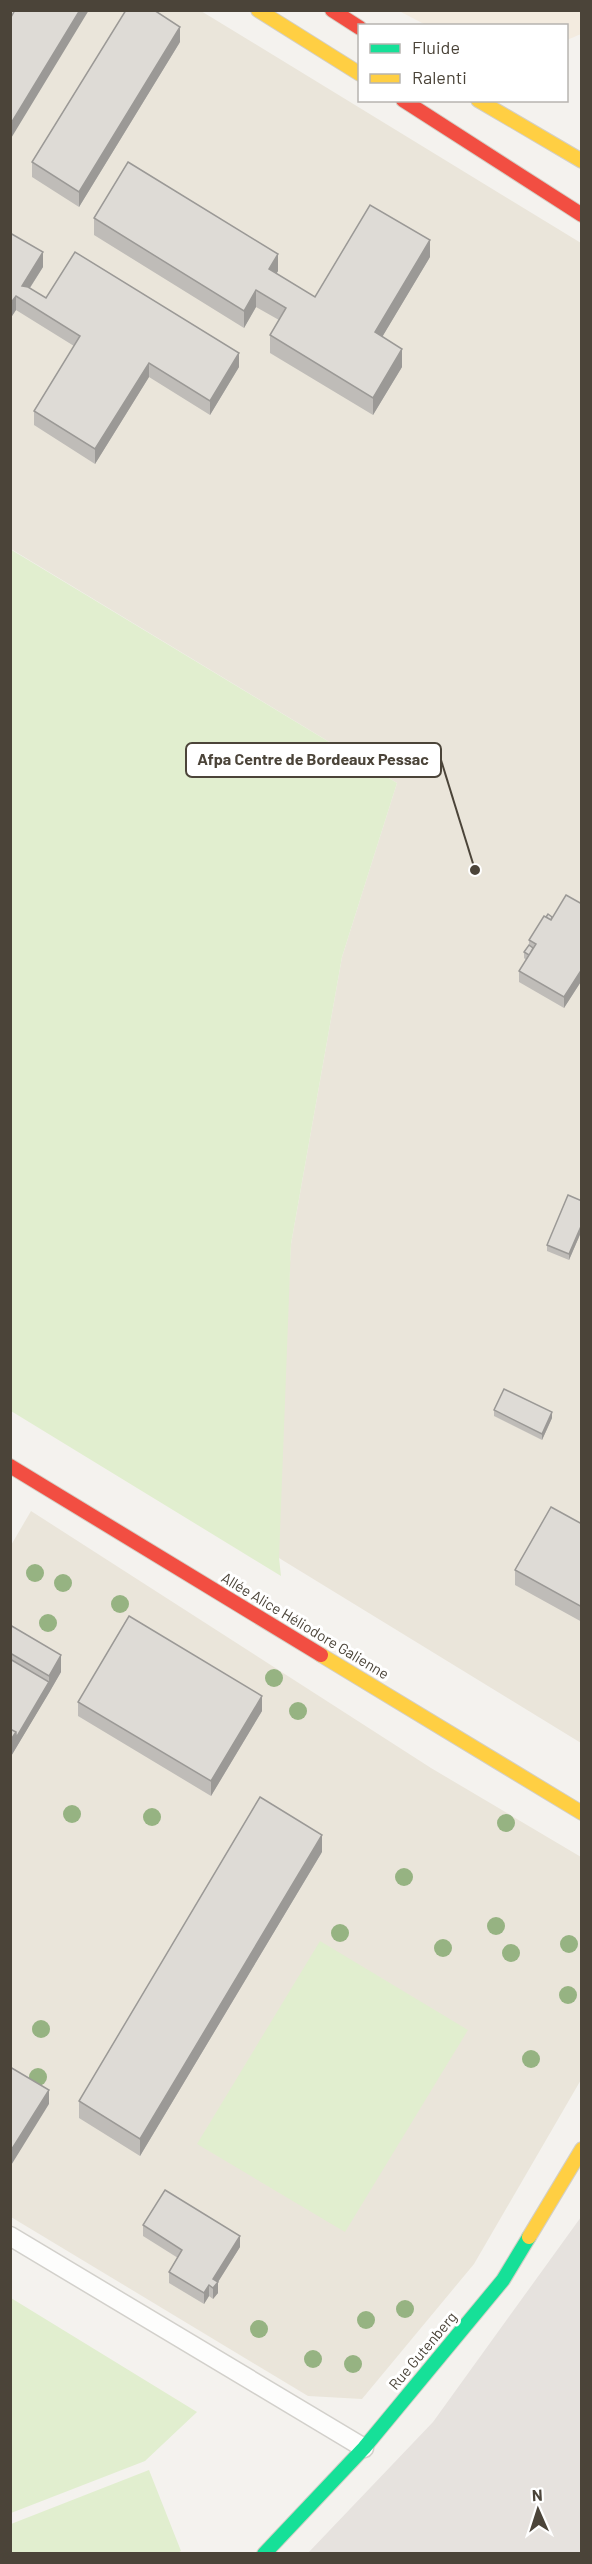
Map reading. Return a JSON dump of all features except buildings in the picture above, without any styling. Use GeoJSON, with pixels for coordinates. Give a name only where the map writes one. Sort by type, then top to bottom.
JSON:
{"type":"FeatureCollection","features":[{"type":"Feature","properties":{"kind":"street"},"geometry":{"type":"LineString","coordinates":[[258,10],[358,73]]}},
{"type":"Feature","properties":{"kind":"street"},"geometry":{"type":"LineString","coordinates":[[332,10],[358,27]]}},
{"type":"Feature","properties":{"kind":"street"},"geometry":{"type":"LineString","coordinates":[[406,102],[582,215]]}},
{"type":"Feature","properties":{"kind":"street"},"geometry":{"type":"LineString","coordinates":[[481,102],[582,161]]}},
{"type":"Feature","properties":{"kind":"street","name":"Allée Alice Héliodore Galienne"},"geometry":{"type":"LineString","coordinates":[[10,1466],[582,1814]]}},
{"type":"Feature","properties":{"kind":"street","name":"Rue Gutenberg"},"geometry":{"type":"LineString","coordinates":[[264,2553],[364,2448],[503,2280],[582,2149]]}},
{"type":"Feature","properties":{"kind":"lane"},"geometry":{"type":"LineString","coordinates":[[10,2236],[364,2448]]}},
{"type":"Feature","properties":{"kind":"shaded area"},"geometry":{"type":"Polygon","coordinates":[[[10,11],[201,11],[581,243],[581,1743],[279,1558],[275,1538],[291,1244],[342,957],[397,783],[11,549],[10,11]]]}},
{"type":"Feature","properties":{"kind":"shaded area"},"geometry":{"type":"Polygon","coordinates":[[[399,11],[581,11],[581,34],[568,40],[568,24],[424,24],[399,11]]]}},
{"type":"Feature","properties":{"kind":"shaded area"},"geometry":{"type":"Polygon","coordinates":[[[31,1511],[431,1768],[581,1857],[582,2078],[474,2264],[362,2399],[308,2396],[11,2217],[10,1547],[31,1511]]]}},
{"type":"Feature","properties":{"kind":"shaded area"},"geometry":{"type":"Polygon","coordinates":[[[581,2217],[581,2553],[308,2553],[433,2422],[581,2217]]]}},
{"type":"Feature","properties":{"kind":"green space"},"geometry":{"type":"Polygon","coordinates":[[[10,549],[397,783],[342,957],[291,1244],[279,1558],[281,1576],[11,1411],[10,549]]]}},
{"type":"Feature","properties":{"kind":"green space"},"geometry":{"type":"Polygon","coordinates":[[[320,1941],[468,2030],[345,2232],[197,2144],[320,1941]]]}},
{"type":"Feature","properties":{"kind":"green space"},"geometry":{"type":"Polygon","coordinates":[[[11,2298],[197,2412],[145,2461],[11,2513],[11,2298]]]}},
{"type":"Feature","properties":{"kind":"green space"},"geometry":{"type":"Polygon","coordinates":[[[149,2470],[181,2551],[175,2554],[11,2553],[11,2524],[149,2470]]]}},
{"type":"Feature","properties":{"kind":"traffic: fast"},"geometry":{"type":"LineString","coordinates":[[264,2554],[364,2448],[503,2280],[529,2237]]}},
{"type":"Feature","properties":{"kind":"traffic: slow"},"geometry":{"type":"LineString","coordinates":[[258,10],[358,73]]}},
{"type":"Feature","properties":{"kind":"traffic: slow"},"geometry":{"type":"LineString","coordinates":[[481,102],[582,161]]}},
{"type":"Feature","properties":{"kind":"traffic: slow"},"geometry":{"type":"LineString","coordinates":[[321,1655],[582,1813]]}},
{"type":"Feature","properties":{"kind":"traffic: slow"},"geometry":{"type":"LineString","coordinates":[[529,2237],[582,2149]]}},
{"type":"Feature","properties":{"kind":"traffic: jam"},"geometry":{"type":"LineString","coordinates":[[332,10],[358,27]]}},
{"type":"Feature","properties":{"kind":"traffic: jam"},"geometry":{"type":"LineString","coordinates":[[406,102],[582,215]]}},
{"type":"Feature","properties":{"kind":"traffic: jam"},"geometry":{"type":"LineString","coordinates":[[10,1466],[321,1655]]}},
{"type":"Feature","properties":{"kind":"place","name":"Afpa Centre de Bordeaux Pessac"},"geometry":{"type":"Point","coordinates":[475,870]}}]}
